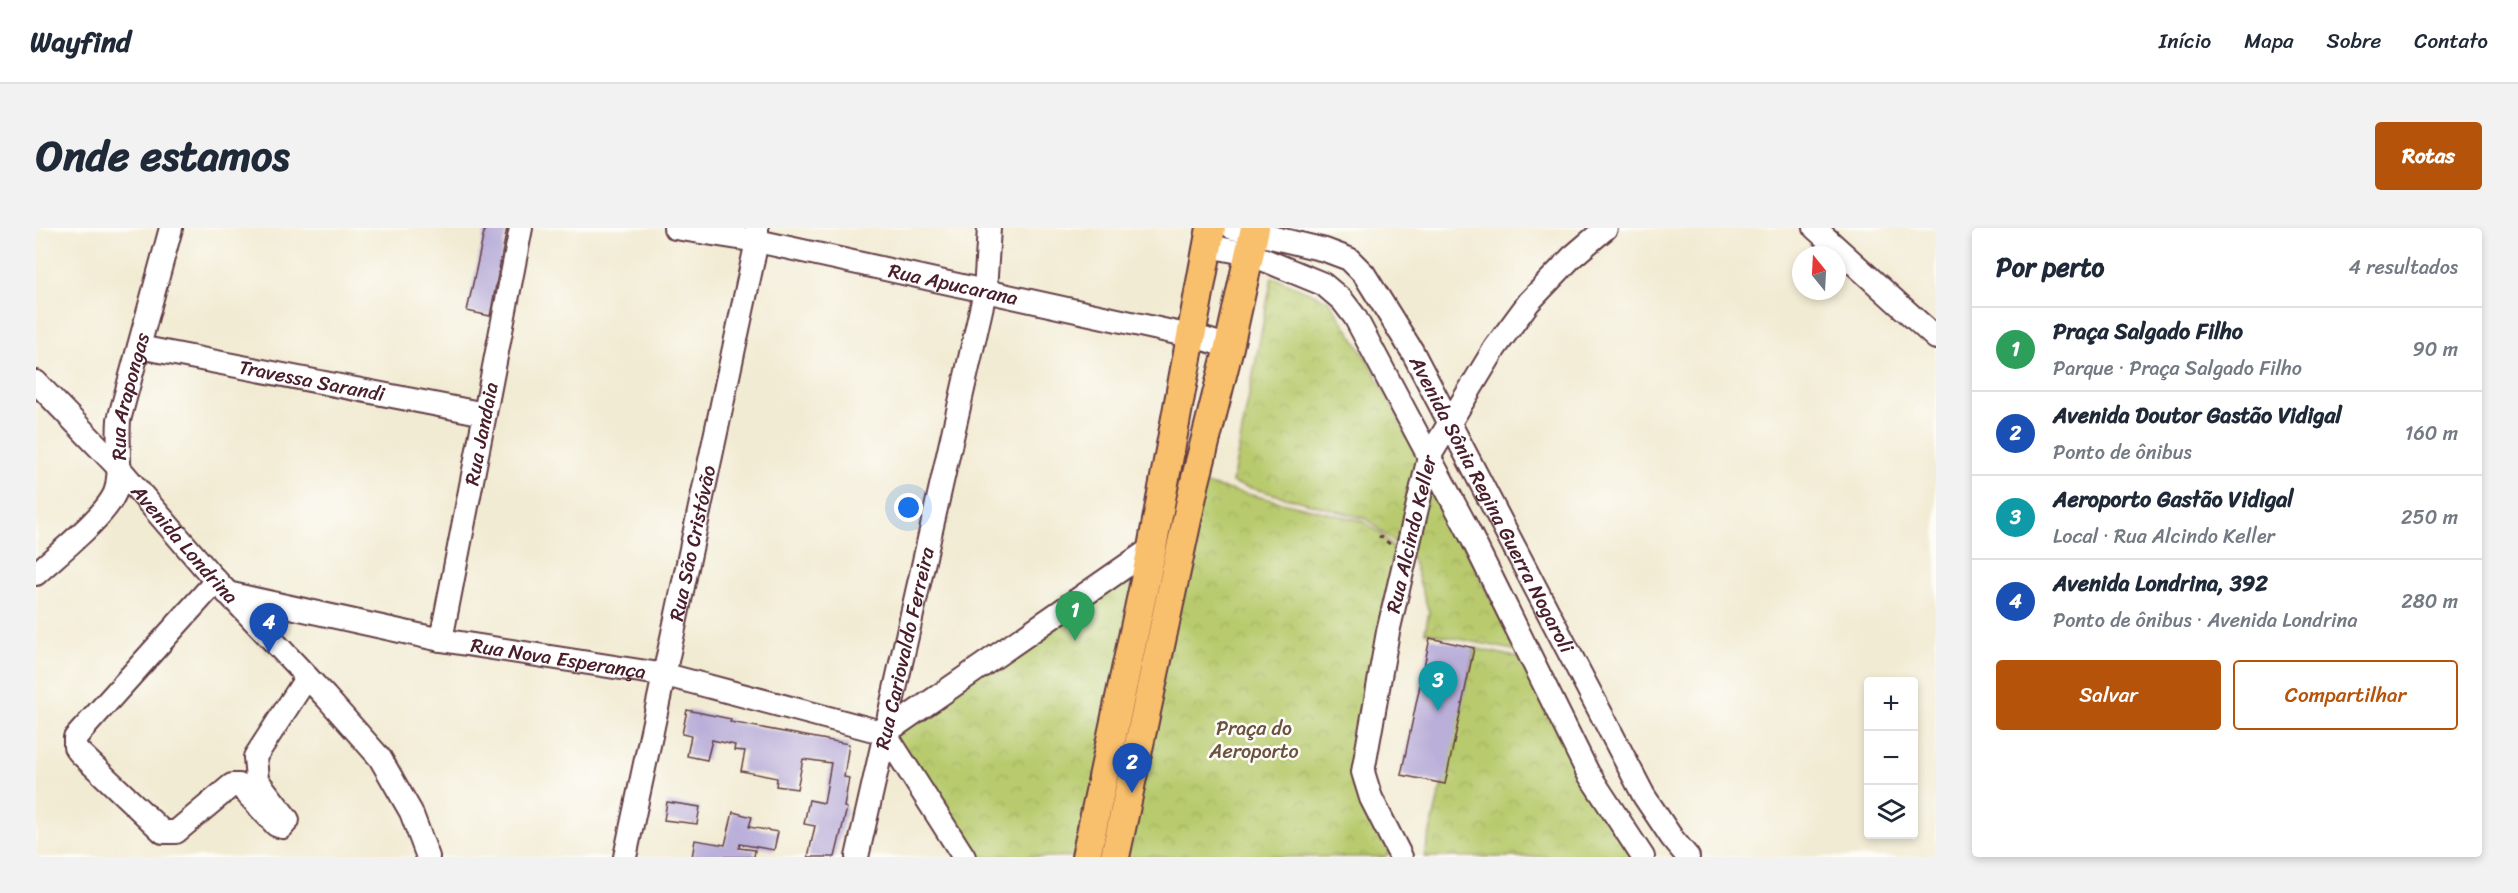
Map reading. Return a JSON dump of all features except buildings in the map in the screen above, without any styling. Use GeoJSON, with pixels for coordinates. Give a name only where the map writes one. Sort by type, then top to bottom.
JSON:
{"type":"FeatureCollection","features":[{"type":"Feature","properties":{"kind":"main road"},"geometry":{"type":"LineString","coordinates":[[1114,857],[1194,482],[1228,347],[1250,234]]}},
{"type":"Feature","properties":{"kind":"main road"},"geometry":{"type":"LineString","coordinates":[[1089,856],[1152,548],[1210,237]]}},
{"type":"Feature","properties":{"kind":"street","name":"Rua Arapongas"},"geometry":{"type":"LineString","coordinates":[[36,574],[108,506],[116,491],[119,468],[118,420],[171,228]]}},
{"type":"Feature","properties":{"kind":"street","name":"Rua Jandaia"},"geometry":{"type":"LineString","coordinates":[[441,640],[521,228]]}},
{"type":"Feature","properties":{"kind":"street","name":"Rua Apucarana"},"geometry":{"type":"LineString","coordinates":[[675,228],[757,235],[985,292],[1192,337],[1228,347]]}},
{"type":"Feature","properties":{"kind":"street","name":"Rua Cariovaldo Ferreira"},"geometry":{"type":"LineString","coordinates":[[857,857],[985,292],[989,228]]}},
{"type":"Feature","properties":{"kind":"street","name":"Rua Alcindo Keller"},"geometry":{"type":"LineString","coordinates":[[1401,857],[1371,798],[1364,772],[1388,632],[1429,457],[1495,348],[1529,302],[1572,257],[1606,228]]}},
{"type":"Feature","properties":{"kind":"street"},"geometry":{"type":"LineString","coordinates":[[1815,228],[1936,338]]}},
{"type":"Feature","properties":{"kind":"street","name":"Avenida Sônia Regina Guerra Nogaroli"},"geometry":{"type":"LineString","coordinates":[[1250,234],[1323,284],[1342,300],[1355,317],[1467,528],[1588,773],[1643,857]]}},
{"type":"Feature","properties":{"kind":"street","name":"Avenida Sônia Regina Guerra Nogaroli"},"geometry":{"type":"LineString","coordinates":[[1210,237],[1250,234],[1325,250],[1348,260],[1364,274],[1412,351],[1644,796],[1672,838],[1688,857]]}},
{"type":"Feature","properties":{"kind":"street","name":"Rua São Cristóvão"},"geometry":{"type":"LineString","coordinates":[[625,857],[666,675],[757,235]]}},
{"type":"Feature","properties":{"kind":"street","name":"Travessa Sarandi"},"geometry":{"type":"LineString","coordinates":[[139,347],[485,414]]}},
{"type":"Feature","properties":{"kind":"street","name":"Avenida Londrina"},"geometry":{"type":"LineString","coordinates":[[36,382],[119,468],[222,587],[380,758],[411,812],[428,857]]}},
{"type":"Feature","properties":{"kind":"street"},"geometry":{"type":"LineString","coordinates":[[964,857],[885,733],[1152,548]]}},
{"type":"Feature","properties":{"kind":"street"},"geometry":{"type":"LineString","coordinates":[[222,587],[75,738],[75,747],[80,753],[163,832],[176,832],[232,785],[238,785],[276,825],[282,827],[288,820],[257,780],[255,757],[307,677]]}},
{"type":"Feature","properties":{"kind":"street","name":"Rua Nova Esperança"},"geometry":{"type":"LineString","coordinates":[[222,587],[441,640],[666,675],[885,733]]}},
{"type":"Feature","properties":{"kind":"green space"},"geometry":{"type":"Polygon","coordinates":[[[1272,277],[1329,300],[1372,367],[1518,651],[1425,632],[1429,612],[1412,558],[1367,519],[1232,483],[1272,277]]]}},
{"type":"Feature","properties":{"kind":"green space","name":"Praça do Aeroporto"},"geometry":{"type":"Polygon","coordinates":[[[1195,482],[1363,521],[1381,534],[1404,562],[1363,772],[1394,847],[1385,857],[1115,857],[1195,482]]]}},
{"type":"Feature","properties":{"kind":"green space"},"geometry":{"type":"Polygon","coordinates":[[[1152,548],[1087,857],[964,857],[885,733],[1152,548]]]}},
{"type":"Feature","properties":{"kind":"green space"},"geometry":{"type":"Polygon","coordinates":[[[1475,648],[1519,658],[1631,857],[1424,857],[1475,648]]]}},
{"type":"Feature","properties":{"kind":"place","name":"Praça Salgado Filho"},"geometry":{"type":"Point","coordinates":[1075,641]}},
{"type":"Feature","properties":{"kind":"place","name":"Avenida Londrina, 392"},"geometry":{"type":"Point","coordinates":[269,653]}},
{"type":"Feature","properties":{"kind":"place","name":"Aeroporto Gastão Vidigal"},"geometry":{"type":"Point","coordinates":[1438,711]}},
{"type":"Feature","properties":{"kind":"place","name":"Avenida Doutor Gastão Vidigal"},"geometry":{"type":"Point","coordinates":[1132,793]}}]}
